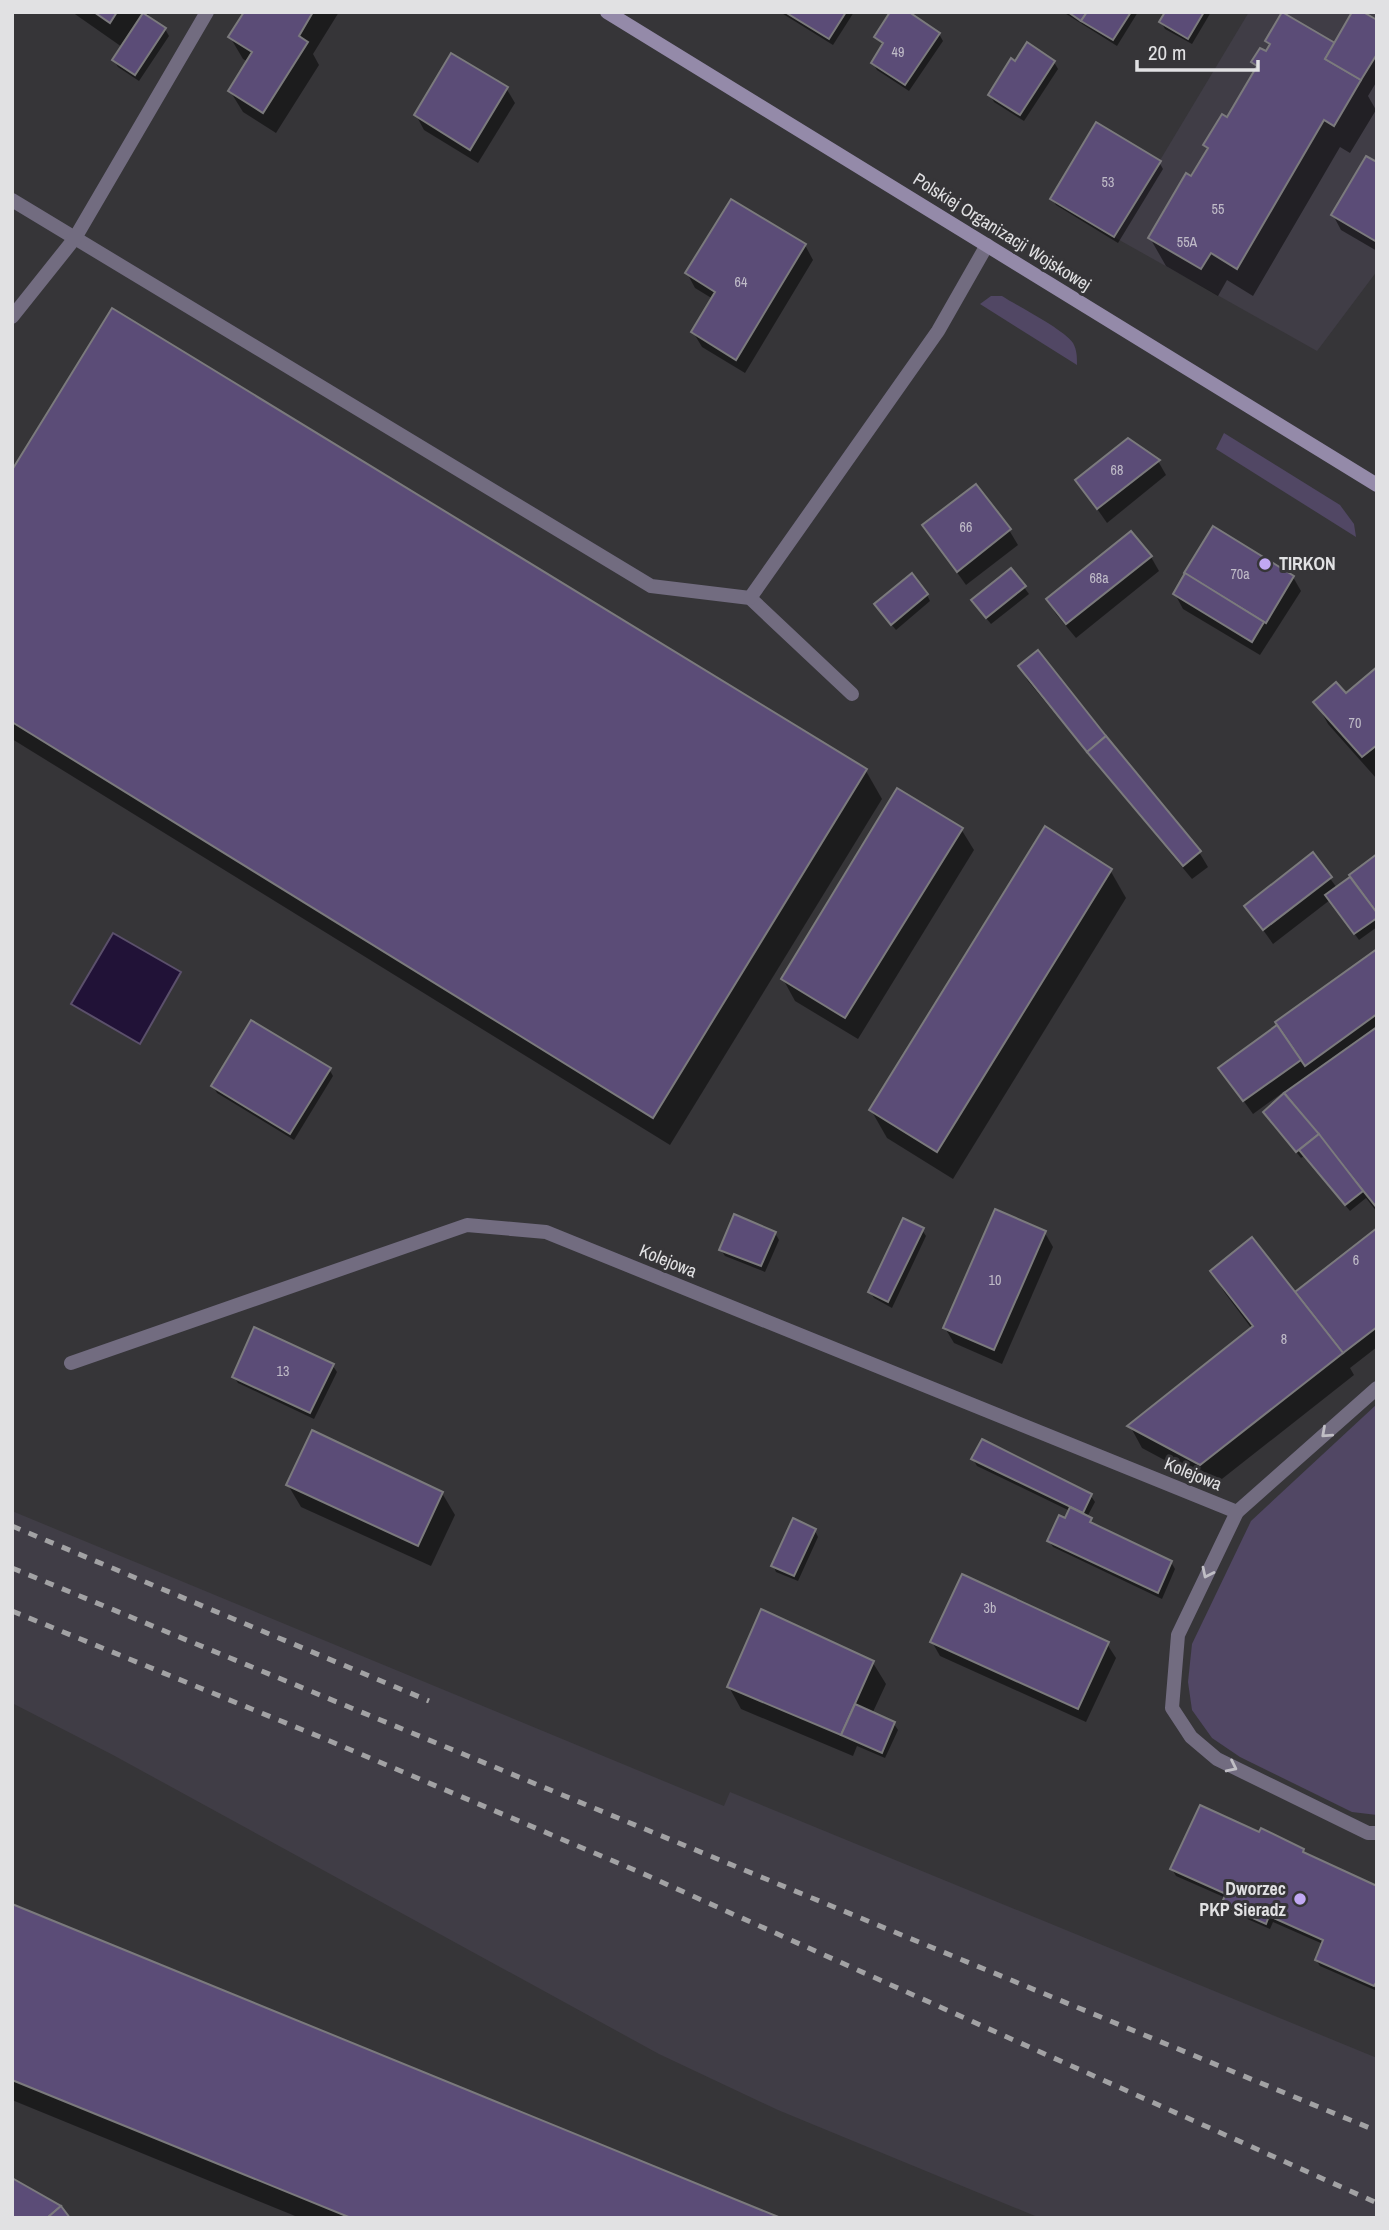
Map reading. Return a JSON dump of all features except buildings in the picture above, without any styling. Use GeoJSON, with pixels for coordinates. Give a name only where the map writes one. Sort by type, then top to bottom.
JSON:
{"type":"FeatureCollection","features":[{"type":"Feature","properties":{"kind":"main road","name":"Polskiej Organizacji Wojskowej"},"geometry":{"type":"LineString","coordinates":[[607,12],[1377,485]]}},
{"type":"Feature","properties":{"kind":"street"},"geometry":{"type":"LineString","coordinates":[[12,317],[75,238],[207,12]]}},
{"type":"Feature","properties":{"kind":"street"},"geometry":{"type":"LineString","coordinates":[[12,200],[651,586],[750,598],[852,694]]}},
{"type":"Feature","properties":{"kind":"street"},"geometry":{"type":"LineString","coordinates":[[750,598],[938,331],[987,246]]}},
{"type":"Feature","properties":{"kind":"street","name":"Kolejowa"},"geometry":{"type":"LineString","coordinates":[[71,1363],[467,1226],[546,1232],[1237,1512]]}},
{"type":"Feature","properties":{"kind":"street"},"geometry":{"type":"LineString","coordinates":[[1377,1388],[1237,1512],[1178,1636],[1172,1708],[1191,1737],[1217,1759],[1368,1833],[1377,1833]]}},
{"type":"Feature","properties":{"kind":"shaded area"},"geometry":{"type":"Polygon","coordinates":[[[1249,12],[1377,12],[1377,271],[1317,351],[1114,237],[1249,12]]]}},
{"type":"Feature","properties":{"kind":"shaded area"},"geometry":{"type":"Polygon","coordinates":[[[991,296],[1002,296],[1068,337],[1075,348],[1077,365],[980,304],[991,296]]]}},
{"type":"Feature","properties":{"kind":"shaded area"},"geometry":{"type":"Polygon","coordinates":[[[1224,433],[1340,505],[1354,524],[1356,537],[1216,449],[1224,433]]]}},
{"type":"Feature","properties":{"kind":"shaded area"},"geometry":{"type":"Polygon","coordinates":[[[113,933],[181,972],[140,1044],[71,1004],[113,933]]]}},
{"type":"Feature","properties":{"kind":"shaded area"},"geometry":{"type":"Polygon","coordinates":[[[1377,1404],[1377,1815],[1352,1812],[1240,1757],[1212,1738],[1192,1710],[1188,1682],[1192,1644],[1251,1521],[1377,1404]]]}},
{"type":"Feature","properties":{"kind":"shaded area"},"geometry":{"type":"Polygon","coordinates":[[[12,1511],[724,1806],[730,1792],[1377,2058],[1377,2218],[1040,2218],[778,2110],[659,2054],[113,1755],[12,1703],[12,1511]]]}},
{"type":"Feature","properties":{"kind":"railway"},"geometry":{"type":"LineString","coordinates":[[12,1526],[429,1701]]}},
{"type":"Feature","properties":{"kind":"railway"},"geometry":{"type":"LineString","coordinates":[[12,1568],[1377,2131]]}},
{"type":"Feature","properties":{"kind":"railway"},"geometry":{"type":"LineString","coordinates":[[12,1611],[637,1871],[1377,2203]]}},
{"type":"Feature","properties":{"kind":"place","name":"TIRKON"},"geometry":{"type":"Point","coordinates":[1265,564]}},
{"type":"Feature","properties":{"kind":"place","name":"Dworzec PKP Sieradz"},"geometry":{"type":"Point","coordinates":[1300,1899]}}]}
